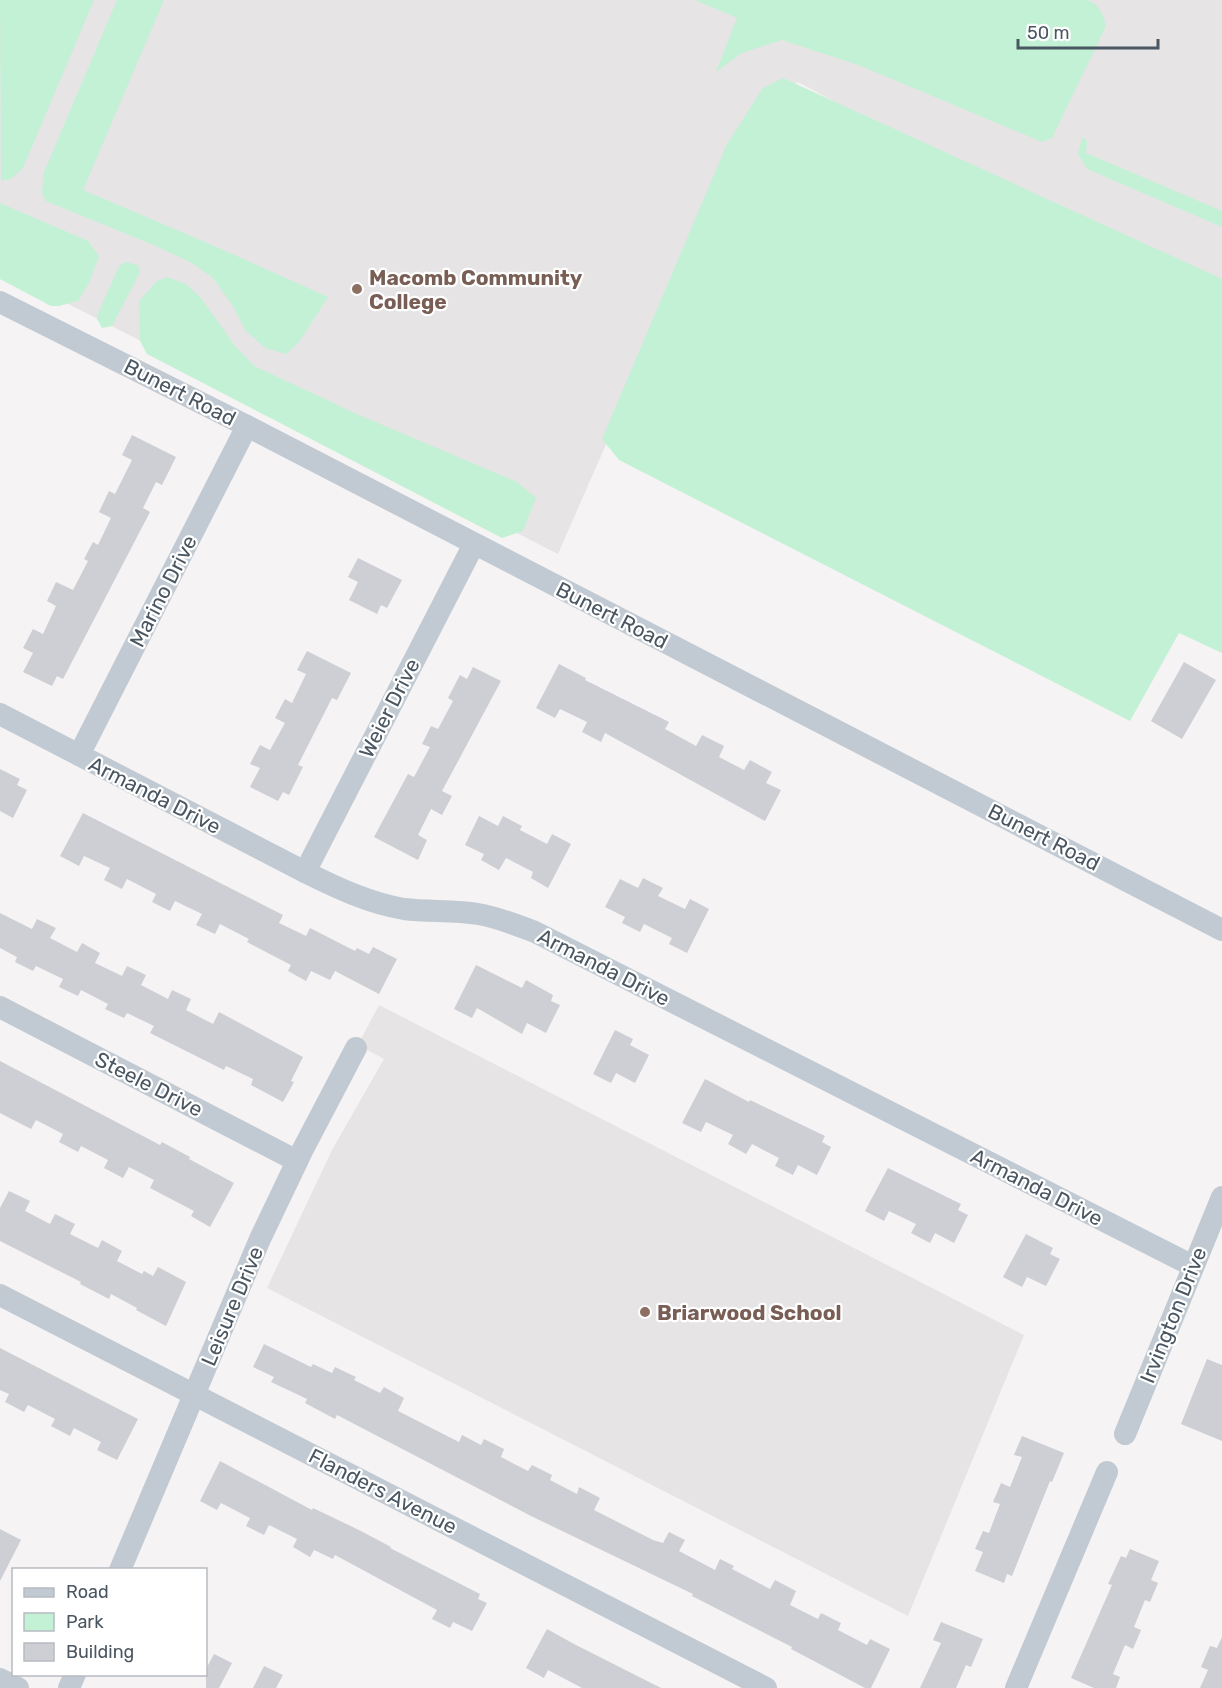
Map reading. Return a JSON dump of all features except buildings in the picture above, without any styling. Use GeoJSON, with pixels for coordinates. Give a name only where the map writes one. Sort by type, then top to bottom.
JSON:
{"type":"FeatureCollection","features":[{"type":"Feature","properties":{"kind":"street","name":"Bunert Road"},"geometry":{"type":"LineString","coordinates":[[0,302],[247,426],[1222,930]]}},
{"type":"Feature","properties":{"kind":"street","name":"Marino Drive"},"geometry":{"type":"LineString","coordinates":[[79,755],[247,426]]}},
{"type":"Feature","properties":{"kind":"street","name":"Weier Drive"},"geometry":{"type":"LineString","coordinates":[[306,872],[474,544]]}},
{"type":"Feature","properties":{"kind":"street","name":"Armanda Drive"},"geometry":{"type":"LineString","coordinates":[[0,714],[354,895],[380,904],[407,909],[478,914],[535,932],[1193,1266]]}},
{"type":"Feature","properties":{"kind":"street","name":"Steele Drive"},"geometry":{"type":"LineString","coordinates":[[0,1007],[297,1161]]}},
{"type":"Feature","properties":{"kind":"street","name":"Leisure Drive"},"geometry":{"type":"LineString","coordinates":[[120,1568],[260,1239],[297,1161],[356,1048]]}},
{"type":"Feature","properties":{"kind":"street","name":"Irvington Drive"},"geometry":{"type":"LineString","coordinates":[[1125,1434],[1222,1197]]}},
{"type":"Feature","properties":{"kind":"street","name":"Flanders Avenue"},"geometry":{"type":"LineString","coordinates":[[0,1295],[766,1688]]}},
{"type":"Feature","properties":{"kind":"street"},"geometry":{"type":"LineString","coordinates":[[1016,1688],[1107,1472]]}},
{"type":"Feature","properties":{"kind":"street"},"geometry":{"type":"LineString","coordinates":[[0,1679],[18,1688]]}},
{"type":"Feature","properties":{"kind":"shaded area","name":"Macomb Community College"},"geometry":{"type":"Polygon","coordinates":[[[0,0],[1222,0],[1222,310],[798,82],[755,104],[558,554],[0,269],[0,0]]]}},
{"type":"Feature","properties":{"kind":"shaded area","name":"Briarwood School"},"geometry":{"type":"Polygon","coordinates":[[[379,1005],[1024,1335],[908,1616],[267,1288],[332,1150],[384,1059],[358,1045],[379,1005]]]}},
{"type":"Feature","properties":{"kind":"green space"},"geometry":{"type":"Polygon","coordinates":[[[0,0],[94,0],[23,168],[11,179],[1,181],[0,0]]]}},
{"type":"Feature","properties":{"kind":"green space"},"geometry":{"type":"Polygon","coordinates":[[[117,0],[164,0],[83,190],[328,297],[299,342],[286,354],[265,348],[245,330],[234,308],[213,278],[192,263],[46,201],[42,193],[44,172],[117,0]]]}},
{"type":"Feature","properties":{"kind":"green space"},"geometry":{"type":"Polygon","coordinates":[[[695,0],[1087,0],[1100,10],[1106,26],[1052,138],[1042,142],[861,66],[782,40],[742,53],[716,72],[737,18],[695,0]]]}},
{"type":"Feature","properties":{"kind":"green space"},"geometry":{"type":"Polygon","coordinates":[[[783,78],[1222,279],[1222,653],[1179,633],[1130,721],[619,460],[602,439],[727,144],[763,88],[783,78]]]}},
{"type":"Feature","properties":{"kind":"green space"},"geometry":{"type":"Polygon","coordinates":[[[1082,137],[1087,141],[1086,153],[1222,211],[1222,227],[1087,169],[1078,154],[1082,137]]]}},
{"type":"Feature","properties":{"kind":"green space"},"geometry":{"type":"Polygon","coordinates":[[[0,203],[88,241],[99,256],[89,283],[78,301],[51,306],[0,279],[0,203]]]}},
{"type":"Feature","properties":{"kind":"green space"},"geometry":{"type":"Polygon","coordinates":[[[125,262],[138,265],[140,272],[112,326],[102,328],[97,319],[99,311],[119,266],[125,262]]]}},
{"type":"Feature","properties":{"kind":"green space"},"geometry":{"type":"Polygon","coordinates":[[[167,277],[186,284],[201,298],[235,346],[254,366],[359,415],[517,482],[536,498],[523,531],[502,538],[147,354],[140,341],[139,301],[157,281],[167,277]]]}},
{"type":"Feature","properties":{"kind":"place","name":"Macomb Community College"},"geometry":{"type":"Point","coordinates":[357,289]}},
{"type":"Feature","properties":{"kind":"place","name":"Briarwood School"},"geometry":{"type":"Point","coordinates":[645,1312]}}]}
